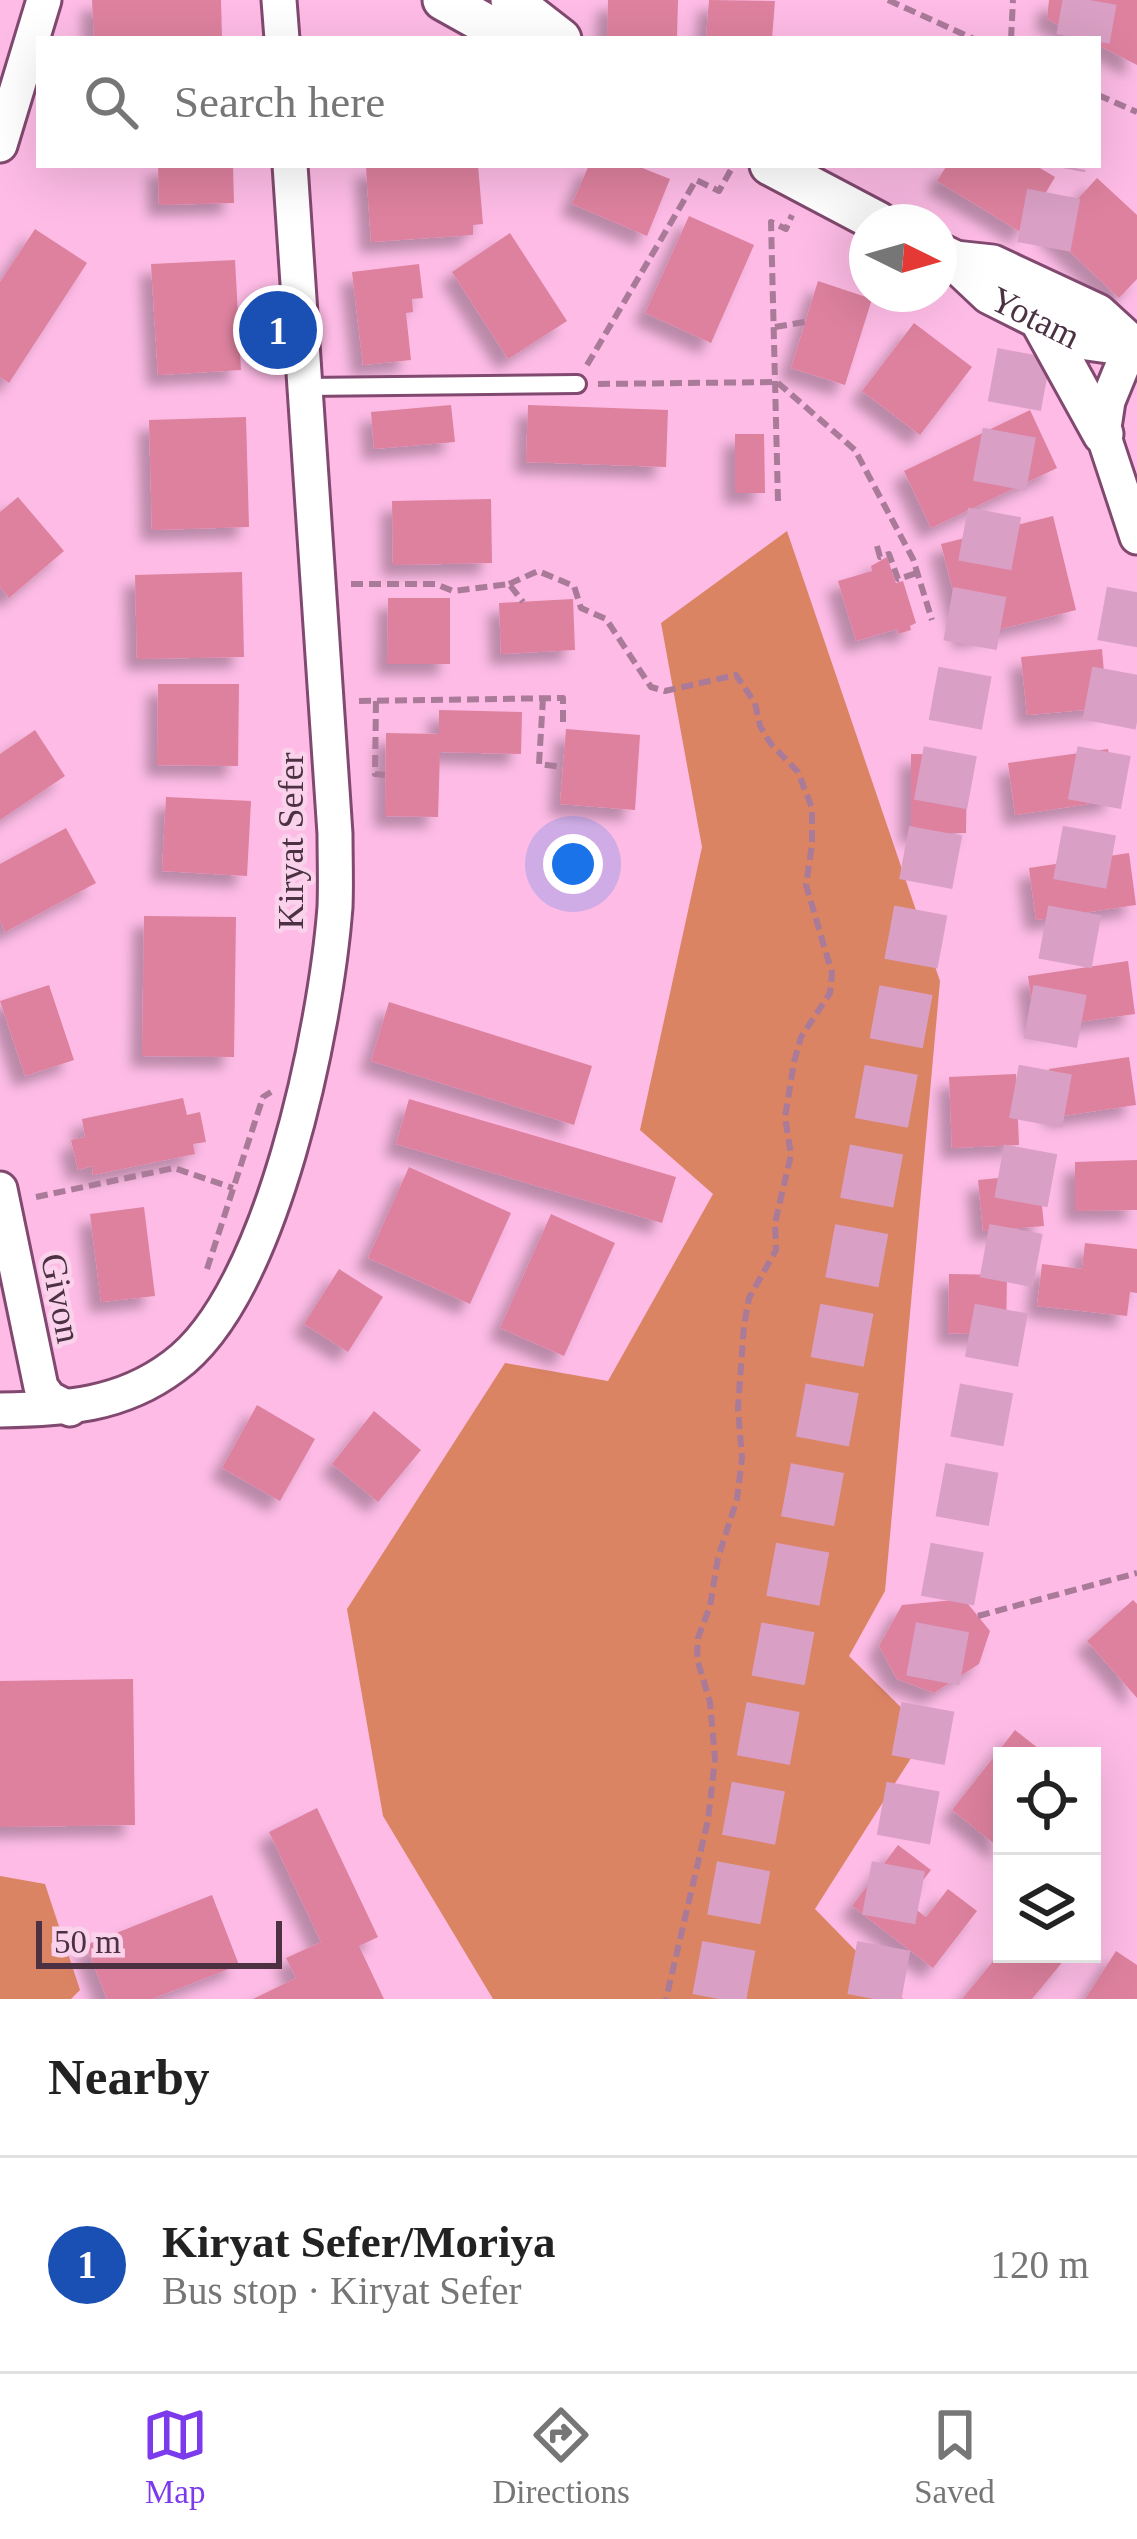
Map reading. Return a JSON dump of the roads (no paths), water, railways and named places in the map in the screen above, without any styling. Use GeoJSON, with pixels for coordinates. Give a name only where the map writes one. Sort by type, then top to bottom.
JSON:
{"type":"FeatureCollection","features":[{"type":"Feature","properties":{"kind":"street"},"geometry":{"type":"LineString","coordinates":[[0,146],[44,0]]}},
{"type":"Feature","properties":{"kind":"street"},"geometry":{"type":"LineString","coordinates":[[279,0],[282,36]]}},
{"type":"Feature","properties":{"kind":"street"},"geometry":{"type":"LineString","coordinates":[[443,0],[508,36]]}},
{"type":"Feature","properties":{"kind":"street"},"geometry":{"type":"LineString","coordinates":[[512,0],[557,36]]}},
{"type":"Feature","properties":{"kind":"street","name":"Kiryat Sefer"},"geometry":{"type":"LineString","coordinates":[[0,1410],[100,1403],[161,1375],[199,1344],[226,1308],[275,1203],[309,1066],[335,907],[335,834],[290,168]]}},
{"type":"Feature","properties":{"kind":"street"},"geometry":{"type":"LineString","coordinates":[[776,168],[849,207]]}},
{"type":"Feature","properties":{"kind":"street","name":"Yotam"},"geometry":{"type":"LineString","coordinates":[[957,259],[992,265],[1097,314],[1134,346]]}},
{"type":"Feature","properties":{"kind":"street","name":"Yotam"},"geometry":{"type":"LineString","coordinates":[[957,266],[990,294],[1080,339],[1134,346]]}},
{"type":"Feature","properties":{"kind":"street"},"geometry":{"type":"LineString","coordinates":[[1040,320],[1102,434],[1137,537]]}},
{"type":"Feature","properties":{"kind":"street"},"geometry":{"type":"LineString","coordinates":[[1102,434],[1108,400],[1134,346]]}},
{"type":"Feature","properties":{"kind":"street","name":"Givon"},"geometry":{"type":"LineString","coordinates":[[2,1196],[41,1387],[49,1398],[70,1408]]}},
{"type":"Feature","properties":{"kind":"lane"},"geometry":{"type":"LineString","coordinates":[[305,387],[577,384]]}},
{"type":"Feature","properties":{"kind":"tunnel"},"geometry":{"type":"LineString","coordinates":[[1084,36],[1090,0]]}},
{"type":"Feature","properties":{"kind":"tunnel"},"geometry":{"type":"LineString","coordinates":[[719,1999],[1058,168]]}},
{"type":"Feature","properties":{"kind":"tunnel"},"geometry":{"type":"LineString","coordinates":[[874,1999],[1137,573]]}},
{"type":"Feature","properties":{"kind":"place","name":"Kiryat Sefer/Moriya"},"geometry":{"type":"Point","coordinates":[278,330]}}]}
